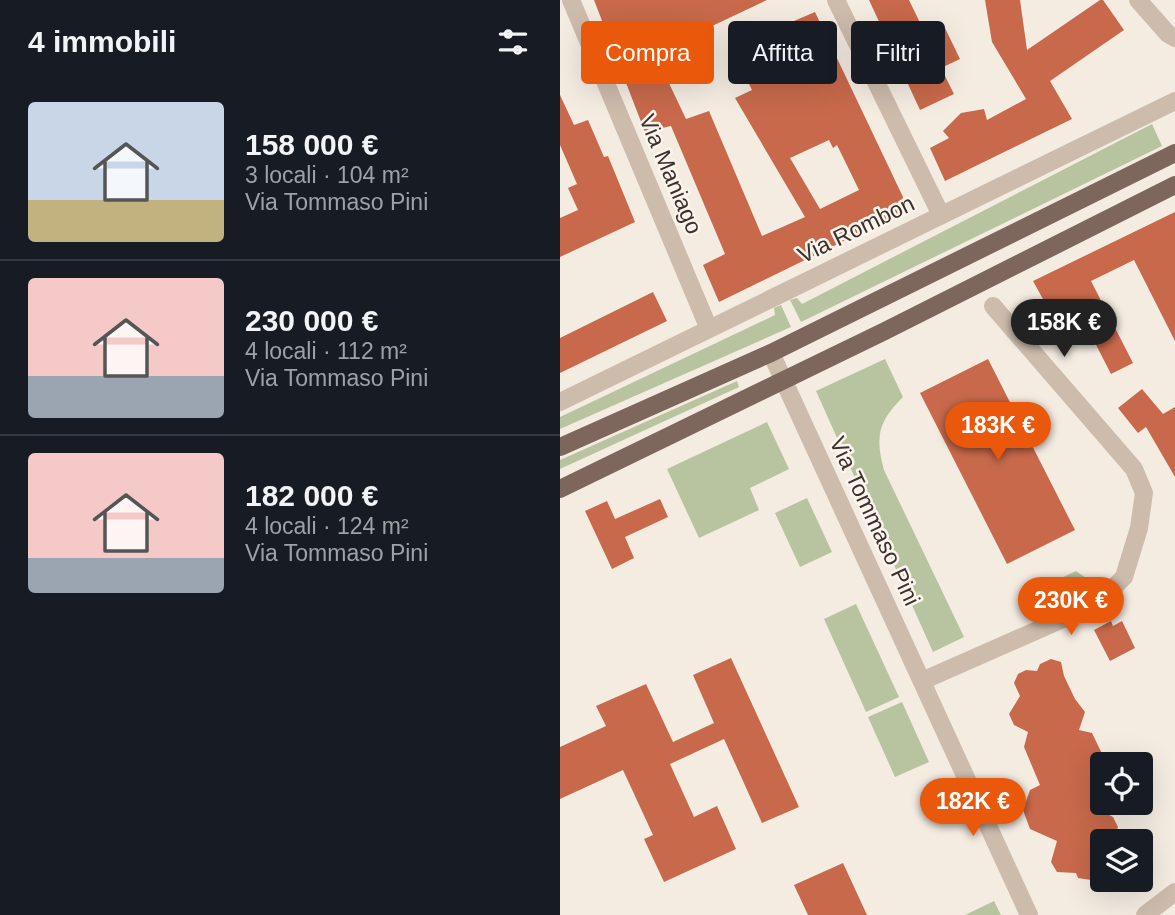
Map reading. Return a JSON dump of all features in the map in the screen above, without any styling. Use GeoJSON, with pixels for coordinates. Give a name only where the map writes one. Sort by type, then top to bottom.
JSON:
{"type":"FeatureCollection","features":[{"type":"Feature","properties":{"kind":"main road"},"geometry":{"type":"LineString","coordinates":[[560,447],[771,354],[1175,153]]}},
{"type":"Feature","properties":{"kind":"main road"},"geometry":{"type":"LineString","coordinates":[[560,489],[784,381],[1175,185]]}},
{"type":"Feature","properties":{"kind":"street","name":"Via Maniago"},"geometry":{"type":"LineString","coordinates":[[571,0],[709,329]]}},
{"type":"Feature","properties":{"kind":"street"},"geometry":{"type":"LineString","coordinates":[[836,0],[941,215]]}},
{"type":"Feature","properties":{"kind":"street"},"geometry":{"type":"LineString","coordinates":[[1138,0],[1171,36],[1175,53]]}},
{"type":"Feature","properties":{"kind":"street","name":"Via Rombon"},"geometry":{"type":"LineString","coordinates":[[560,402],[1175,101]]}},
{"type":"Feature","properties":{"kind":"street"},"geometry":{"type":"LineString","coordinates":[[922,681],[1101,600],[1124,578],[1139,528],[1144,493],[1133,469],[993,306]]}},
{"type":"Feature","properties":{"kind":"street"},"geometry":{"type":"LineString","coordinates":[[771,354],[784,381]]}},
{"type":"Feature","properties":{"kind":"street","name":"Via Tommaso Pini"},"geometry":{"type":"LineString","coordinates":[[784,381],[1029,915]]}},
{"type":"Feature","properties":{"kind":"street"},"geometry":{"type":"LineString","coordinates":[[1145,915],[1175,892]]}},
{"type":"Feature","properties":{"kind":"green space"},"geometry":{"type":"Polygon","coordinates":[[[1152,124],[1162,146],[801,322],[790,300],[797,298],[802,304],[1152,124]]]}},
{"type":"Feature","properties":{"kind":"green space"},"geometry":{"type":"Polygon","coordinates":[[[781,305],[791,327],[560,429],[560,417],[775,315],[774,308],[781,305]]]}},
{"type":"Feature","properties":{"kind":"green space"},"geometry":{"type":"Polygon","coordinates":[[[885,359],[903,397],[888,414],[881,430],[879,439],[884,470],[964,637],[933,652],[816,391],[885,359]]]}},
{"type":"Feature","properties":{"kind":"green space"},"geometry":{"type":"Polygon","coordinates":[[[737,381],[739,387],[560,469],[560,460],[737,381]]]}},
{"type":"Feature","properties":{"kind":"green space"},"geometry":{"type":"Polygon","coordinates":[[[767,422],[789,469],[750,488],[759,510],[699,538],[667,469],[767,422]]]}},
{"type":"Feature","properties":{"kind":"green space"},"geometry":{"type":"Polygon","coordinates":[[[807,498],[832,552],[800,567],[775,513],[807,498]]]}},
{"type":"Feature","properties":{"kind":"green space"},"geometry":{"type":"Polygon","coordinates":[[[1076,571],[1096,585],[1033,615],[1029,593],[1076,571]]]}},
{"type":"Feature","properties":{"kind":"green space"},"geometry":{"type":"Polygon","coordinates":[[[856,604],[899,697],[866,712],[824,619],[856,604]]]}},
{"type":"Feature","properties":{"kind":"green space"},"geometry":{"type":"Polygon","coordinates":[[[902,702],[929,762],[895,777],[868,717],[902,702]]]}},
{"type":"Feature","properties":{"kind":"green space"},"geometry":{"type":"Polygon","coordinates":[[[994,901],[1001,915],[965,915],[992,902],[994,901]]]}},
{"type":"Feature","properties":{"kind":"building"},"geometry":{"type":"Polygon","coordinates":[[[594,0],[767,0],[714,25],[714,21],[602,21],[594,0]]]}},
{"type":"Feature","properties":{"kind":"building"},"geometry":{"type":"Polygon","coordinates":[[[869,0],[909,0],[919,21],[879,21],[869,0]]]}},
{"type":"Feature","properties":{"kind":"building"},"geometry":{"type":"Polygon","coordinates":[[[985,0],[1020,0],[1027,50],[1100,0],[1103,0],[1124,30],[1050,81],[1072,119],[945,181],[930,148],[949,138],[943,131],[961,113],[984,109],[987,120],[1026,99],[992,42],[985,0]]]}},
{"type":"Feature","properties":{"kind":"building"},"geometry":{"type":"Polygon","coordinates":[[[815,12],[819,21],[794,21],[815,12]]]}},
{"type":"Feature","properties":{"kind":"building"},"geometry":{"type":"Polygon","coordinates":[[[945,28],[960,59],[945,66],[945,28]]]}},
{"type":"Feature","properties":{"kind":"building"},"geometry":{"type":"Polygon","coordinates":[[[837,58],[903,197],[897,215],[719,302],[703,265],[725,254],[671,126],[645,132],[626,84],[669,84],[686,119],[709,111],[762,236],[805,217],[735,98],[752,90],[749,84],[837,84],[837,58]],[[829,140],[790,158],[820,209],[859,190],[837,145],[833,148],[829,140]]]}},
{"type":"Feature","properties":{"kind":"building"},"geometry":{"type":"Polygon","coordinates":[[[945,76],[954,94],[920,110],[908,84],[945,84],[945,76]]]}},
{"type":"Feature","properties":{"kind":"building"},"geometry":{"type":"Polygon","coordinates":[[[560,95],[574,125],[588,120],[604,157],[608,156],[635,222],[560,257],[560,218],[578,210],[568,188],[577,184],[560,145],[560,95]]]}},
{"type":"Feature","properties":{"kind":"building"},"geometry":{"type":"Polygon","coordinates":[[[1175,212],[1175,341],[1134,260],[1091,281],[1133,363],[1111,374],[1073,300],[1049,310],[1033,281],[1175,212]]]}},
{"type":"Feature","properties":{"kind":"building"},"geometry":{"type":"Polygon","coordinates":[[[653,292],[667,321],[560,373],[560,338],[653,292]]]}},
{"type":"Feature","properties":{"kind":"building"},"geometry":{"type":"Polygon","coordinates":[[[988,359],[1075,530],[1007,564],[920,393],[988,359]]]}},
{"type":"Feature","properties":{"kind":"building"},"geometry":{"type":"Polygon","coordinates":[[[1142,389],[1163,414],[1175,407],[1175,477],[1146,427],[1138,433],[1118,408],[1142,389]]]}},
{"type":"Feature","properties":{"kind":"building"},"geometry":{"type":"Polygon","coordinates":[[[660,499],[668,517],[625,537],[634,558],[612,569],[585,511],[607,501],[615,519],[660,499]]]}},
{"type":"Feature","properties":{"kind":"building"},"geometry":{"type":"Polygon","coordinates":[[[1111,621],[1113,626],[1122,621],[1135,648],[1110,661],[1094,630],[1111,621]]]}},
{"type":"Feature","properties":{"kind":"building"},"geometry":{"type":"Polygon","coordinates":[[[731,658],[799,807],[762,823],[724,739],[670,764],[694,817],[717,806],[736,849],[664,882],[644,839],[653,835],[623,770],[560,799],[560,747],[606,726],[596,706],[646,684],[673,742],[714,723],[693,675],[731,658]]]}},
{"type":"Feature","properties":{"kind":"building"},"geometry":{"type":"Polygon","coordinates":[[[1051,659],[1061,662],[1064,676],[1075,699],[1085,712],[1079,730],[1092,733],[1101,752],[1090,752],[1090,815],[1109,815],[1118,827],[1090,829],[1090,880],[1078,878],[1076,873],[1057,872],[1051,862],[1057,841],[1030,829],[1023,810],[1030,790],[1040,785],[1024,747],[1028,732],[1014,725],[1009,714],[1020,696],[1014,683],[1018,674],[1026,670],[1037,671],[1040,664],[1051,659]]]}},
{"type":"Feature","properties":{"kind":"building"},"geometry":{"type":"Polygon","coordinates":[[[843,863],[867,915],[808,915],[794,885],[843,863]]]}}]}
